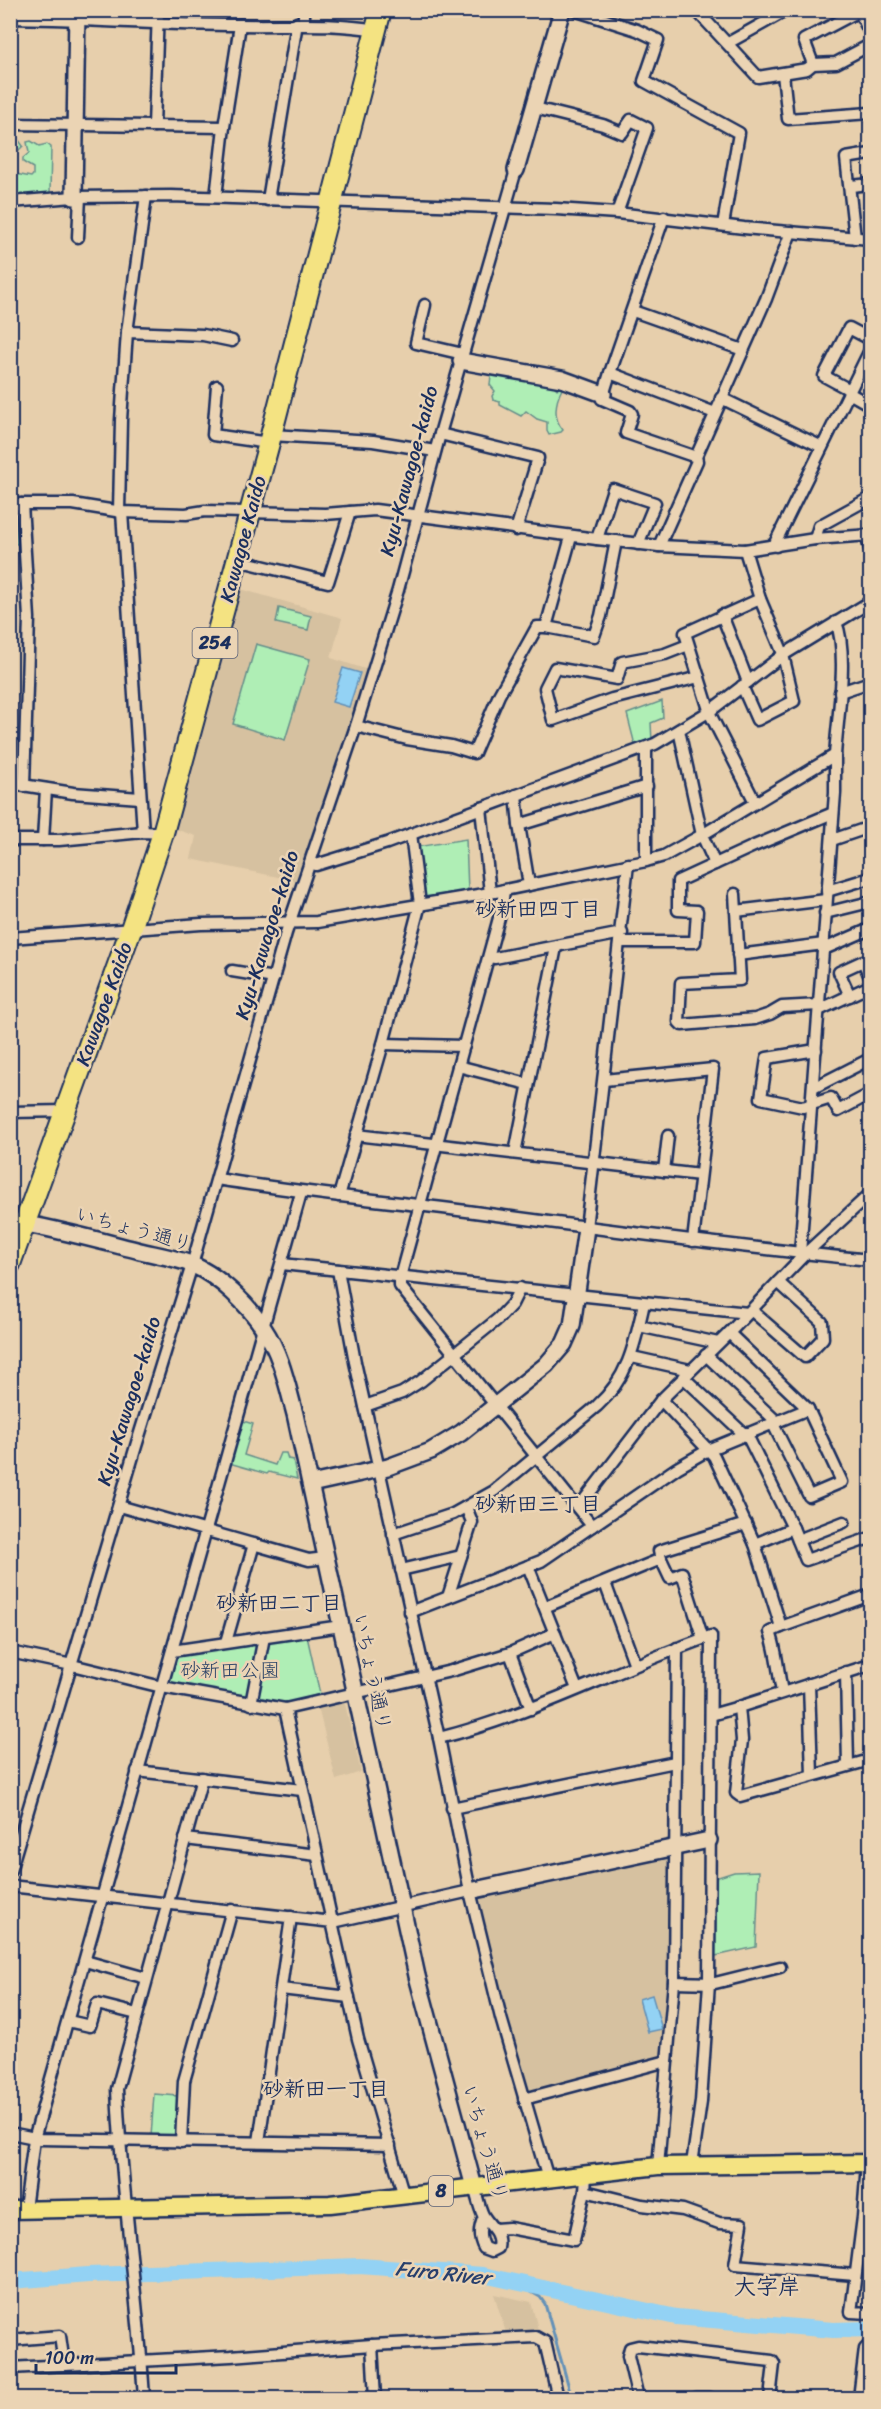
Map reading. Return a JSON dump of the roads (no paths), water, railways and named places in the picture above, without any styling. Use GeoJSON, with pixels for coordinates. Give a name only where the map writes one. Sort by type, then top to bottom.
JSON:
{"type":"FeatureCollection","features":[{"type":"Feature","properties":{"kind":"highway","name":"Kawagoe Kaido"},"geometry":{"type":"LineString","coordinates":[[10,1264],[18,1223],[66,1112],[163,833],[270,439],[381,10]]}},
{"type":"Feature","properties":{"kind":"main road","name":"8"},"geometry":{"type":"LineString","coordinates":[[18,2210],[330,2204],[548,2179],[585,2183],[658,2166],[869,2163]]}},
{"type":"Feature","properties":{"kind":"street"},"geometry":{"type":"LineString","coordinates":[[154,126],[158,10]]}},
{"type":"Feature","properties":{"kind":"street"},"geometry":{"type":"LineString","coordinates":[[268,200],[304,10]]}},
{"type":"Feature","properties":{"kind":"street","name":"Kyu-Kawagoe-kaido"},"geometry":{"type":"LineString","coordinates":[[10,1871],[218,1179],[290,922],[399,590],[435,451],[562,10]]}},
{"type":"Feature","properties":{"kind":"street"},"geometry":{"type":"LineString","coordinates":[[574,10],[637,30],[658,40],[644,81],[739,133],[723,225]]}},
{"type":"Feature","properties":{"kind":"street"},"geometry":{"type":"LineString","coordinates":[[696,10],[758,77],[807,69],[813,64],[836,63],[870,45]]}},
{"type":"Feature","properties":{"kind":"street"},"geometry":{"type":"LineString","coordinates":[[728,43],[787,10]]}},
{"type":"Feature","properties":{"kind":"street"},"geometry":{"type":"LineString","coordinates":[[813,64],[804,40],[857,12],[860,13],[870,33]]}},
{"type":"Feature","properties":{"kind":"street"},"geometry":{"type":"LineString","coordinates":[[77,15],[75,124],[78,237]]}},
{"type":"Feature","properties":{"kind":"street"},"geometry":{"type":"LineString","coordinates":[[10,18],[77,15],[158,22],[346,25],[376,30]]}},
{"type":"Feature","properties":{"kind":"street"},"geometry":{"type":"LineString","coordinates":[[216,197],[240,25]]}},
{"type":"Feature","properties":{"kind":"street"},"geometry":{"type":"LineString","coordinates":[[783,74],[788,119],[870,113]]}},
{"type":"Feature","properties":{"kind":"street"},"geometry":{"type":"LineString","coordinates":[[535,108],[603,125],[622,133],[631,120],[647,128],[617,213]]}},
{"type":"Feature","properties":{"kind":"street"},"geometry":{"type":"LineString","coordinates":[[10,124],[224,127]]}},
{"type":"Feature","properties":{"kind":"street"},"geometry":{"type":"LineString","coordinates":[[855,238],[851,186],[846,158],[870,154]]}},
{"type":"Feature","properties":{"kind":"street"},"geometry":{"type":"LineString","coordinates":[[851,186],[870,184]]}},
{"type":"Feature","properties":{"kind":"street"},"geometry":{"type":"LineString","coordinates":[[142,832],[121,512],[121,420],[127,332],[146,196]]}},
{"type":"Feature","properties":{"kind":"street"},"geometry":{"type":"LineString","coordinates":[[10,201],[146,196],[504,207],[664,217],[870,239]]}},
{"type":"Feature","properties":{"kind":"street"},"geometry":{"type":"LineString","coordinates":[[664,217],[602,399],[630,411],[632,414],[626,433],[696,457]]}},
{"type":"Feature","properties":{"kind":"street"},"geometry":{"type":"LineString","coordinates":[[660,546],[697,461],[696,457],[766,299],[791,232]]}},
{"type":"Feature","properties":{"kind":"street"},"geometry":{"type":"LineString","coordinates":[[425,305],[416,343],[462,358],[562,380],[603,394]]}},
{"type":"Feature","properties":{"kind":"street"},"geometry":{"type":"LineString","coordinates":[[633,311],[743,350]]}},
{"type":"Feature","properties":{"kind":"street"},"geometry":{"type":"LineString","coordinates":[[870,339],[849,328],[824,376],[870,405]]}},
{"type":"Feature","properties":{"kind":"street"},"geometry":{"type":"LineString","coordinates":[[127,332],[203,335],[232,341]]}},
{"type":"Feature","properties":{"kind":"street"},"geometry":{"type":"LineString","coordinates":[[776,546],[776,541],[850,391],[867,366],[870,350]]}},
{"type":"Feature","properties":{"kind":"street"},"geometry":{"type":"LineString","coordinates":[[610,374],[715,413]]}},
{"type":"Feature","properties":{"kind":"street"},"geometry":{"type":"LineString","coordinates":[[217,386],[214,437],[373,441],[435,451]]}},
{"type":"Feature","properties":{"kind":"street"},"geometry":{"type":"LineString","coordinates":[[722,398],[822,447]]}},
{"type":"Feature","properties":{"kind":"street"},"geometry":{"type":"LineString","coordinates":[[440,434],[538,458],[516,530]]}},
{"type":"Feature","properties":{"kind":"street"},"geometry":{"type":"LineString","coordinates":[[597,539],[613,489],[655,503],[638,544]]}},
{"type":"Feature","properties":{"kind":"street"},"geometry":{"type":"LineString","coordinates":[[815,539],[816,528],[870,498]]}},
{"type":"Feature","properties":{"kind":"street"},"geometry":{"type":"LineString","coordinates":[[24,786],[29,618],[16,504],[73,504],[121,512],[186,514],[205,511],[250,513],[375,510],[616,542],[745,550],[815,539],[868,535],[870,549]]}},
{"type":"Feature","properties":{"kind":"street"},"geometry":{"type":"LineString","coordinates":[[237,560],[328,582],[350,512]]}},
{"type":"Feature","properties":{"kind":"street"},"geometry":{"type":"LineString","coordinates":[[546,627],[571,537]]}},
{"type":"Feature","properties":{"kind":"street"},"geometry":{"type":"LineString","coordinates":[[356,726],[407,739],[451,746],[473,754],[499,695],[537,627],[594,636],[601,616],[616,542]]}},
{"type":"Feature","properties":{"kind":"street"},"geometry":{"type":"LineString","coordinates":[[722,615],[757,720],[794,701],[783,655],[760,599],[745,550]]}},
{"type":"Feature","properties":{"kind":"street"},"geometry":{"type":"LineString","coordinates":[[755,802],[710,711],[685,633],[760,599]]}},
{"type":"Feature","properties":{"kind":"street"},"geometry":{"type":"LineString","coordinates":[[310,863],[316,865],[411,834],[646,748],[710,711],[783,655],[870,602]]}},
{"type":"Feature","properties":{"kind":"street"},"geometry":{"type":"LineString","coordinates":[[802,1253],[832,840],[840,692],[840,633],[836,622]]}},
{"type":"Feature","properties":{"kind":"street"},"geometry":{"type":"LineString","coordinates":[[688,645],[665,654],[622,662],[617,679],[555,668],[544,688],[553,720],[612,699],[699,678]]}},
{"type":"Feature","properties":{"kind":"street"},"geometry":{"type":"LineString","coordinates":[[840,692],[870,682]]}},
{"type":"Feature","properties":{"kind":"street"},"geometry":{"type":"LineString","coordinates":[[679,730],[702,835],[714,864]]}},
{"type":"Feature","properties":{"kind":"street"},"geometry":{"type":"LineString","coordinates":[[646,748],[646,861]]}},
{"type":"Feature","properties":{"kind":"street"},"geometry":{"type":"LineString","coordinates":[[10,938],[201,924],[317,922],[490,893],[646,861],[664,856],[702,835],[835,755]]}},
{"type":"Feature","properties":{"kind":"street"},"geometry":{"type":"LineString","coordinates":[[10,783],[46,789],[140,798]]}},
{"type":"Feature","properties":{"kind":"street"},"geometry":{"type":"LineString","coordinates":[[519,825],[646,786]]}},
{"type":"Feature","properties":{"kind":"street"},"geometry":{"type":"LineString","coordinates":[[43,840],[46,789]]}},
{"type":"Feature","properties":{"kind":"street"},"geometry":{"type":"LineString","coordinates":[[516,795],[529,885]]}},
{"type":"Feature","properties":{"kind":"street"},"geometry":{"type":"LineString","coordinates":[[481,808],[490,893]]}},
{"type":"Feature","properties":{"kind":"street"},"geometry":{"type":"LineString","coordinates":[[489,957],[495,958],[621,938],[695,942],[696,911],[678,910],[676,884],[714,864],[833,813]]}},
{"type":"Feature","properties":{"kind":"street"},"geometry":{"type":"LineString","coordinates":[[832,840],[870,827]]}},
{"type":"Feature","properties":{"kind":"street"},"geometry":{"type":"LineString","coordinates":[[10,840],[43,840],[142,832],[163,833]]}},
{"type":"Feature","properties":{"kind":"street"},"geometry":{"type":"LineString","coordinates":[[339,1196],[420,904],[411,834]]}},
{"type":"Feature","properties":{"kind":"street"},"geometry":{"type":"LineString","coordinates":[[310,1484],[380,1470],[431,1451],[461,1433],[555,1356],[572,1326],[594,1163],[628,864]]}},
{"type":"Feature","properties":{"kind":"street"},"geometry":{"type":"LineString","coordinates":[[736,911],[827,896],[870,878]]}},
{"type":"Feature","properties":{"kind":"street"},"geometry":{"type":"LineString","coordinates":[[504,890],[489,957],[419,1205],[400,1277],[400,1286],[592,1526]]}},
{"type":"Feature","properties":{"kind":"street"},"geometry":{"type":"LineString","coordinates":[[735,894],[740,980],[681,983],[679,1022],[682,1025],[755,1019],[782,1007],[819,1007],[870,986]]}},
{"type":"Feature","properties":{"kind":"street"},"geometry":{"type":"LineString","coordinates":[[825,914],[870,902]]}},
{"type":"Feature","properties":{"kind":"street"},"geometry":{"type":"LineString","coordinates":[[738,955],[824,946],[870,929]]}},
{"type":"Feature","properties":{"kind":"street"},"geometry":{"type":"LineString","coordinates":[[515,1153],[556,947]]}},
{"type":"Feature","properties":{"kind":"street"},"geometry":{"type":"LineString","coordinates":[[850,996],[839,972],[863,961],[870,977]]}},
{"type":"Feature","properties":{"kind":"street"},"geometry":{"type":"LineString","coordinates":[[232,971],[274,978]]}},
{"type":"Feature","properties":{"kind":"street"},"geometry":{"type":"LineString","coordinates":[[383,1044],[464,1046]]}},
{"type":"Feature","properties":{"kind":"street"},"geometry":{"type":"LineString","coordinates":[[816,1050],[767,1058],[761,1098],[803,1107],[831,1098],[838,1111],[870,1094]]}},
{"type":"Feature","properties":{"kind":"street"},"geometry":{"type":"LineString","coordinates":[[813,1088],[870,1059]]}},
{"type":"Feature","properties":{"kind":"street"},"geometry":{"type":"LineString","coordinates":[[458,1066],[528,1084]]}},
{"type":"Feature","properties":{"kind":"street"},"geometry":{"type":"LineString","coordinates":[[604,1080],[713,1069],[693,1241]]}},
{"type":"Feature","properties":{"kind":"street"},"geometry":{"type":"LineString","coordinates":[[10,1112],[66,1112]]}},
{"type":"Feature","properties":{"kind":"street"},"geometry":{"type":"LineString","coordinates":[[356,1135],[700,1175]]}},
{"type":"Feature","properties":{"kind":"street"},"geometry":{"type":"LineString","coordinates":[[664,1171],[668,1136]]}},
{"type":"Feature","properties":{"kind":"street"},"geometry":{"type":"LineString","coordinates":[[218,1179],[302,1193],[419,1205],[693,1241],[870,1260]]}},
{"type":"Feature","properties":{"kind":"street"},"geometry":{"type":"LineString","coordinates":[[18,2210],[34,2139],[302,1193]]}},
{"type":"Feature","properties":{"kind":"street"},"geometry":{"type":"LineString","coordinates":[[579,1508],[661,1400],[729,1334],[802,1253],[870,1194]]}},
{"type":"Feature","properties":{"kind":"street","name":"いちょう通り"},"geometry":{"type":"LineString","coordinates":[[18,1223],[105,1241],[192,1265],[231,1292],[264,1328],[279,1359],[296,1414],[325,1558],[425,2007],[474,2187],[484,2217],[495,2229],[499,2241],[498,2248],[488,2251],[482,2244],[479,2232],[484,2217]]}},
{"type":"Feature","properties":{"kind":"street"},"geometry":{"type":"LineString","coordinates":[[282,1264],[578,1294],[644,1303],[749,1311],[805,1357],[823,1338],[822,1322],[778,1282]]}},
{"type":"Feature","properties":{"kind":"street"},"geometry":{"type":"LineString","coordinates":[[338,1270],[338,1280],[364,1406],[439,1738],[470,1892],[524,2099],[548,2179]]}},
{"type":"Feature","properties":{"kind":"street"},"geometry":{"type":"LineString","coordinates":[[364,1406],[410,1388],[504,1313],[512,1304],[520,1288]]}},
{"type":"Feature","properties":{"kind":"street"},"geometry":{"type":"LineString","coordinates":[[393,1534],[440,1520],[494,1491],[603,1401],[632,1357],[644,1303]]}},
{"type":"Feature","properties":{"kind":"street"},"geometry":{"type":"LineString","coordinates":[[639,1326],[718,1343]]}},
{"type":"Feature","properties":{"kind":"street"},"geometry":{"type":"LineString","coordinates":[[706,1355],[775,1423],[810,1496],[842,1482],[808,1409],[729,1334]]}},
{"type":"Feature","properties":{"kind":"street"},"geometry":{"type":"LineString","coordinates":[[632,1357],[687,1374],[745,1434],[794,1528],[806,1560],[870,1538]]}},
{"type":"Feature","properties":{"kind":"street"},"geometry":{"type":"LineString","coordinates":[[661,1400],[710,1449],[731,1488],[755,1544],[781,1627]]}},
{"type":"Feature","properties":{"kind":"street"},"geometry":{"type":"LineString","coordinates":[[410,1612],[541,1561],[677,1468],[710,1449],[808,1409]]}},
{"type":"Feature","properties":{"kind":"street"},"geometry":{"type":"LineString","coordinates":[[119,1506],[309,1560],[325,1558]]}},
{"type":"Feature","properties":{"kind":"street"},"geometry":{"type":"LineString","coordinates":[[448,1597],[472,1522],[466,1507]]}},
{"type":"Feature","properties":{"kind":"street"},"geometry":{"type":"LineString","coordinates":[[798,1540],[844,1522]]}},
{"type":"Feature","properties":{"kind":"street"},"geometry":{"type":"LineString","coordinates":[[703,1639],[682,1573],[670,1578],[659,1551],[746,1524]]}},
{"type":"Feature","properties":{"kind":"street"},"geometry":{"type":"LineString","coordinates":[[755,1544],[794,1528]]}},
{"type":"Feature","properties":{"kind":"street"},"geometry":{"type":"LineString","coordinates":[[226,1642],[254,1544]]}},
{"type":"Feature","properties":{"kind":"street"},"geometry":{"type":"LineString","coordinates":[[401,1570],[461,1556]]}},
{"type":"Feature","properties":{"kind":"street"},"geometry":{"type":"LineString","coordinates":[[545,1607],[662,1560]]}},
{"type":"Feature","properties":{"kind":"street"},"geometry":{"type":"LineString","coordinates":[[528,1566],[577,1689]]}},
{"type":"Feature","properties":{"kind":"street"},"geometry":{"type":"LineString","coordinates":[[605,1583],[635,1665]]}},
{"type":"Feature","properties":{"kind":"street"},"geometry":{"type":"LineString","coordinates":[[782,1692],[774,1653],[775,1644],[770,1632],[870,1595]]}},
{"type":"Feature","properties":{"kind":"street"},"geometry":{"type":"LineString","coordinates":[[172,1651],[341,1626]]}},
{"type":"Feature","properties":{"kind":"street"},"geometry":{"type":"LineString","coordinates":[[10,1652],[162,1687],[285,1709],[451,1671],[510,1653],[555,1633]]}},
{"type":"Feature","properties":{"kind":"street"},"geometry":{"type":"LineString","coordinates":[[439,1738],[479,1728],[531,1709],[711,1636],[709,1983],[700,2103],[692,2164]]}},
{"type":"Feature","properties":{"kind":"street"},"geometry":{"type":"LineString","coordinates":[[251,1704],[264,1637]]}},
{"type":"Feature","properties":{"kind":"street"},"geometry":{"type":"LineString","coordinates":[[658,2166],[674,1982],[677,1648]]}},
{"type":"Feature","properties":{"kind":"street"},"geometry":{"type":"LineString","coordinates":[[510,1653],[531,1709]]}},
{"type":"Feature","properties":{"kind":"street"},"geometry":{"type":"LineString","coordinates":[[711,1715],[870,1665]]}},
{"type":"Feature","properties":{"kind":"street"},"geometry":{"type":"LineString","coordinates":[[846,1672],[848,1765]]}},
{"type":"Feature","properties":{"kind":"street"},"geometry":{"type":"LineString","coordinates":[[810,1684],[812,1775]]}},
{"type":"Feature","properties":{"kind":"street"},"geometry":{"type":"LineString","coordinates":[[739,1707],[742,1740],[736,1793],[740,1796],[870,1760]]}},
{"type":"Feature","properties":{"kind":"street"},"geometry":{"type":"LineString","coordinates":[[285,1709],[358,2039],[404,2196]]}},
{"type":"Feature","properties":{"kind":"street"},"geometry":{"type":"LineString","coordinates":[[452,1808],[675,1762]]}},
{"type":"Feature","properties":{"kind":"street"},"geometry":{"type":"LineString","coordinates":[[137,1771],[302,1790]]}},
{"type":"Feature","properties":{"kind":"street"},"geometry":{"type":"LineString","coordinates":[[144,2398],[117,2089],[202,1778]]}},
{"type":"Feature","properties":{"kind":"street"},"geometry":{"type":"LineString","coordinates":[[184,1839],[317,1855]]}},
{"type":"Feature","properties":{"kind":"street"},"geometry":{"type":"LineString","coordinates":[[10,1886],[333,1922],[709,1840]]}},
{"type":"Feature","properties":{"kind":"street"},"geometry":{"type":"LineString","coordinates":[[181,2142],[184,2081],[232,1911]]}},
{"type":"Feature","properties":{"kind":"street"},"geometry":{"type":"LineString","coordinates":[[259,2142],[291,1917]]}},
{"type":"Feature","properties":{"kind":"street"},"geometry":{"type":"LineString","coordinates":[[85,1961],[147,1978]]}},
{"type":"Feature","properties":{"kind":"street"},"geometry":{"type":"LineString","coordinates":[[674,1982],[709,1983],[780,1967]]}},
{"type":"Feature","properties":{"kind":"street"},"geometry":{"type":"LineString","coordinates":[[281,1989],[349,1996]]}},
{"type":"Feature","properties":{"kind":"street"},"geometry":{"type":"LineString","coordinates":[[68,2021],[90,2026],[98,2004],[137,2014]]}},
{"type":"Feature","properties":{"kind":"street"},"geometry":{"type":"LineString","coordinates":[[524,2099],[667,2061]]}},
{"type":"Feature","properties":{"kind":"street"},"geometry":{"type":"LineString","coordinates":[[10,2133],[34,2139],[390,2145]]}},
{"type":"Feature","properties":{"kind":"street"},"geometry":{"type":"LineString","coordinates":[[869,2163],[851,2312],[870,2313]]}},
{"type":"Feature","properties":{"kind":"street"},"geometry":{"type":"LineString","coordinates":[[495,2229],[509,2228],[574,2240],[585,2183],[642,2205],[683,2210],[719,2223],[742,2224],[735,2265],[855,2275]]}},
{"type":"Feature","properties":{"kind":"street"},"geometry":{"type":"LineString","coordinates":[[859,2249],[870,2250]]}},
{"type":"Feature","properties":{"kind":"street"},"geometry":{"type":"LineString","coordinates":[[10,2340],[60,2336],[64,2364]]}},
{"type":"Feature","properties":{"kind":"street"},"geometry":{"type":"LineString","coordinates":[[10,2368],[231,2356],[372,2345],[542,2339],[545,2342],[558,2398]]}},
{"type":"Feature","properties":{"kind":"street"},"geometry":{"type":"LineString","coordinates":[[859,2398],[865,2349],[870,2344]]}},
{"type":"Feature","properties":{"kind":"street"},"geometry":{"type":"LineString","coordinates":[[372,2345],[375,2398]]}},
{"type":"Feature","properties":{"kind":"street"},"geometry":{"type":"LineString","coordinates":[[638,2398],[628,2356],[630,2348],[638,2346],[772,2361],[774,2364],[770,2398]]}},
{"type":"Feature","properties":{"kind":"street"},"geometry":{"type":"LineString","coordinates":[[696,2398],[710,2398]]}},
{"type":"Feature","properties":{"kind":"water"},"geometry":{"type":"Polygon","coordinates":[[[343,668],[360,673],[349,707],[332,702],[343,668]]]}},
{"type":"Feature","properties":{"kind":"water"},"geometry":{"type":"Polygon","coordinates":[[[652,1995],[662,2029],[648,2032],[639,1999],[652,1995]]]}},
{"type":"Feature","properties":{"kind":"waterway","name":"Furo River"},"geometry":{"type":"LineString","coordinates":[[10,2281],[88,2275],[360,2266],[483,2275],[676,2317],[833,2330],[870,2329]]}},
{"type":"Feature","properties":{"kind":"waterway"},"geometry":{"type":"LineString","coordinates":[[517,2284],[540,2297],[545,2304],[572,2398]]}},
{"type":"Feature","properties":{"kind":"district","name":"砂新田四丁目"},"geometry":{"type":"Point","coordinates":[538,909]}},
{"type":"Feature","properties":{"kind":"district","name":"砂新田三丁目"},"geometry":{"type":"Point","coordinates":[538,1504]}},
{"type":"Feature","properties":{"kind":"district","name":"砂新田二丁目"},"geometry":{"type":"Point","coordinates":[279,1603]}},
{"type":"Feature","properties":{"kind":"district","name":"砂新田一丁目"},"geometry":{"type":"Point","coordinates":[326,2089]}},
{"type":"Feature","properties":{"kind":"district","name":"大字岸"},"geometry":{"type":"Point","coordinates":[767,2286]}},
{"type":"Feature","properties":{"kind":"park label","name":"砂新田公園"},"geometry":{"type":"Point","coordinates":[230,1670]}}]}
